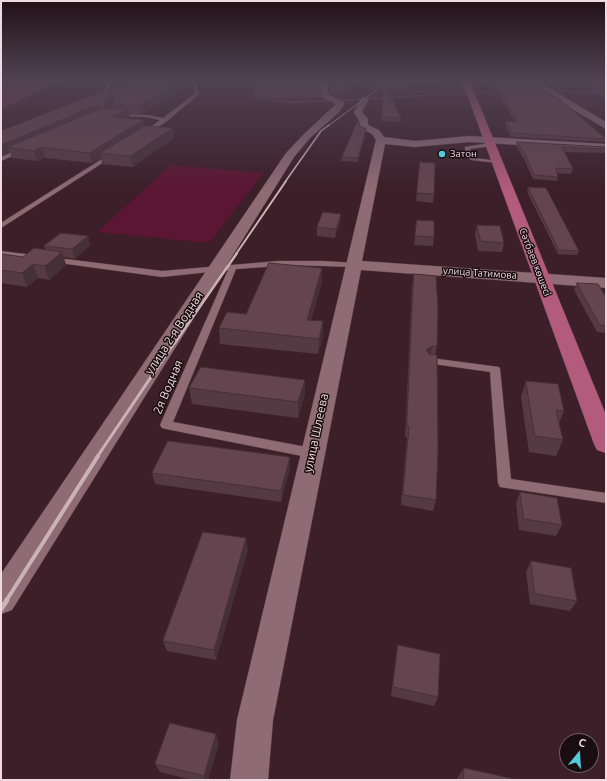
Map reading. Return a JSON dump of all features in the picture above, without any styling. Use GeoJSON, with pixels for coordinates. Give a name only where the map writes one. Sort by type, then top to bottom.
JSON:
{"type":"FeatureCollection","features":[{"type":"Feature","properties":{"kind":"main road","name":"Сәтбаев көшесі"},"geometry":{"type":"LineString","coordinates":[[479,116],[606,444]]}},
{"type":"Feature","properties":{"kind":"street","name":"улица 2-я Водная"},"geometry":{"type":"LineString","coordinates":[[1,600],[224,268],[290,155],[307,136],[329,116]]}},
{"type":"Feature","properties":{"kind":"street"},"geometry":{"type":"LineString","coordinates":[[361,116],[364,126],[376,132],[381,140],[415,144],[459,139],[489,143],[606,147]]}},
{"type":"Feature","properties":{"kind":"street"},"geometry":{"type":"LineString","coordinates":[[590,116],[606,126]]}},
{"type":"Feature","properties":{"kind":"street","name":"улица Шлеева"},"geometry":{"type":"LineString","coordinates":[[248,780],[255,720],[381,140]]}},
{"type":"Feature","properties":{"kind":"street","name":"улица Татимова"},"geometry":{"type":"LineString","coordinates":[[353,265],[606,283]]}},
{"type":"Feature","properties":{"kind":"lane"},"geometry":{"type":"LineString","coordinates":[[149,116],[165,120]]}},
{"type":"Feature","properties":{"kind":"lane"},"geometry":{"type":"LineString","coordinates":[[139,137],[169,116]]}},
{"type":"Feature","properties":{"kind":"lane"},"geometry":{"type":"LineString","coordinates":[[489,143],[467,148],[468,155],[473,158],[496,162]]}},
{"type":"Feature","properties":{"kind":"lane"},"geometry":{"type":"LineString","coordinates":[[1,159],[30,147]]}},
{"type":"Feature","properties":{"kind":"lane"},"geometry":{"type":"LineString","coordinates":[[1,226],[119,150]]}},
{"type":"Feature","properties":{"kind":"lane"},"geometry":{"type":"LineString","coordinates":[[1,253],[162,274],[183,274],[224,268],[270,264],[319,262],[353,265]]}},
{"type":"Feature","properties":{"kind":"lane","name":"2я Водная"},"geometry":{"type":"LineString","coordinates":[[224,268],[166,424],[312,454]]}},
{"type":"Feature","properties":{"kind":"lane"},"geometry":{"type":"LineString","coordinates":[[431,361],[495,369],[505,483],[606,498]]}},
{"type":"Feature","properties":{"kind":"shaded area"},"geometry":{"type":"Polygon","coordinates":[[[171,165],[263,173],[209,243],[97,232],[171,165]]]}},
{"type":"Feature","properties":{"kind":"building"},"geometry":{"type":"Polygon","coordinates":[[[38,116],[70,116],[1,145],[1,131],[38,116]]]}},
{"type":"Feature","properties":{"kind":"building"},"geometry":{"type":"Polygon","coordinates":[[[83,116],[112,116],[111,117],[143,120],[89,153],[42,147],[34,151],[8,147],[83,116]]]}},
{"type":"Feature","properties":{"kind":"building"},"geometry":{"type":"Polygon","coordinates":[[[400,116],[401,118],[382,117],[400,116]]]}},
{"type":"Feature","properties":{"kind":"building"},"geometry":{"type":"Polygon","coordinates":[[[515,116],[579,116],[606,139],[512,133],[506,121],[518,122],[515,116]]]}},
{"type":"Feature","properties":{"kind":"building"},"geometry":{"type":"Polygon","coordinates":[[[358,120],[360,126],[366,129],[358,158],[342,157],[358,120]]]}},
{"type":"Feature","properties":{"kind":"building"},"geometry":{"type":"Polygon","coordinates":[[[145,126],[173,128],[130,156],[100,153],[145,126]]]}},
{"type":"Feature","properties":{"kind":"building"},"geometry":{"type":"Polygon","coordinates":[[[517,142],[606,147],[606,149],[562,147],[573,169],[556,168],[558,177],[534,175],[525,154],[517,142]]]}},
{"type":"Feature","properties":{"kind":"building"},"geometry":{"type":"Polygon","coordinates":[[[420,162],[435,163],[434,194],[417,193],[420,162]]]}},
{"type":"Feature","properties":{"kind":"building"},"geometry":{"type":"Polygon","coordinates":[[[528,187],[546,188],[579,251],[559,250],[528,187]]]}},
{"type":"Feature","properties":{"kind":"building"},"geometry":{"type":"Polygon","coordinates":[[[323,212],[341,214],[336,229],[317,227],[323,212]]]}},
{"type":"Feature","properties":{"kind":"building"},"geometry":{"type":"Polygon","coordinates":[[[417,220],[434,221],[434,237],[415,236],[417,220]]]}},
{"type":"Feature","properties":{"kind":"building"},"geometry":{"type":"Polygon","coordinates":[[[477,225],[500,226],[504,243],[481,241],[477,225]]]}},
{"type":"Feature","properties":{"kind":"building"},"geometry":{"type":"Polygon","coordinates":[[[61,233],[88,236],[72,249],[44,246],[61,233]]]}},
{"type":"Feature","properties":{"kind":"building"},"geometry":{"type":"Polygon","coordinates":[[[34,248],[62,252],[45,266],[33,264],[22,273],[1,270],[1,254],[23,257],[34,248]]]}},
{"type":"Feature","properties":{"kind":"building"},"geometry":{"type":"Polygon","coordinates":[[[269,263],[322,268],[307,320],[323,321],[319,339],[219,328],[227,312],[246,314],[269,263]]]}},
{"type":"Feature","properties":{"kind":"building"},"geometry":{"type":"Polygon","coordinates":[[[414,274],[436,276],[438,310],[437,346],[432,346],[426,350],[429,354],[437,355],[438,450],[436,500],[403,495],[409,426],[407,426],[414,274]]]}},
{"type":"Feature","properties":{"kind":"building"},"geometry":{"type":"Polygon","coordinates":[[[577,283],[598,284],[606,297],[606,326],[600,325],[577,283]]]}},
{"type":"Feature","properties":{"kind":"building"},"geometry":{"type":"Polygon","coordinates":[[[201,367],[305,380],[298,402],[189,388],[201,367]]]}},
{"type":"Feature","properties":{"kind":"building"},"geometry":{"type":"Polygon","coordinates":[[[526,381],[558,384],[564,411],[556,410],[563,440],[535,436],[526,381]]]}},
{"type":"Feature","properties":{"kind":"building"},"geometry":{"type":"Polygon","coordinates":[[[168,441],[290,457],[281,491],[152,473],[168,441]]]}},
{"type":"Feature","properties":{"kind":"building"},"geometry":{"type":"Polygon","coordinates":[[[520,492],[557,498],[562,525],[524,519],[520,492]]]}},
{"type":"Feature","properties":{"kind":"building"},"geometry":{"type":"Polygon","coordinates":[[[203,532],[246,538],[214,650],[163,641],[203,532]]]}},
{"type":"Feature","properties":{"kind":"building"},"geometry":{"type":"Polygon","coordinates":[[[531,561],[571,568],[577,601],[535,594],[531,561]]]}},
{"type":"Feature","properties":{"kind":"building"},"geometry":{"type":"Polygon","coordinates":[[[398,645],[440,654],[438,697],[393,687],[398,645]]]}},
{"type":"Feature","properties":{"kind":"building"},"geometry":{"type":"Polygon","coordinates":[[[170,723],[216,734],[204,776],[155,764],[170,723]]]}},
{"type":"Feature","properties":{"kind":"building"},"geometry":{"type":"Polygon","coordinates":[[[464,768],[519,780],[464,780],[464,768]]]}},
{"type":"Feature","properties":{"kind":"railway"},"geometry":{"type":"LineString","coordinates":[[328,126],[341,116]]}},
{"type":"Feature","properties":{"kind":"railway"},"geometry":{"type":"LineString","coordinates":[[285,182],[321,131],[329,125]]}},
{"type":"Feature","properties":{"kind":"railway"},"geometry":{"type":"LineString","coordinates":[[236,254],[286,181]]}},
{"type":"Feature","properties":{"kind":"railway"},"geometry":{"type":"LineString","coordinates":[[174,344],[237,253]]}},
{"type":"Feature","properties":{"kind":"railway"},"geometry":{"type":"LineString","coordinates":[[97,457],[174,343]]}},
{"type":"Feature","properties":{"kind":"railway"},"geometry":{"type":"LineString","coordinates":[[6,601],[98,456]]}},
{"type":"Feature","properties":{"kind":"railway"},"geometry":{"type":"LineString","coordinates":[[1,609],[7,600]]}},
{"type":"Feature","properties":{"kind":"place","name":"Затон"},"geometry":{"type":"Point","coordinates":[442,154]}}]}
